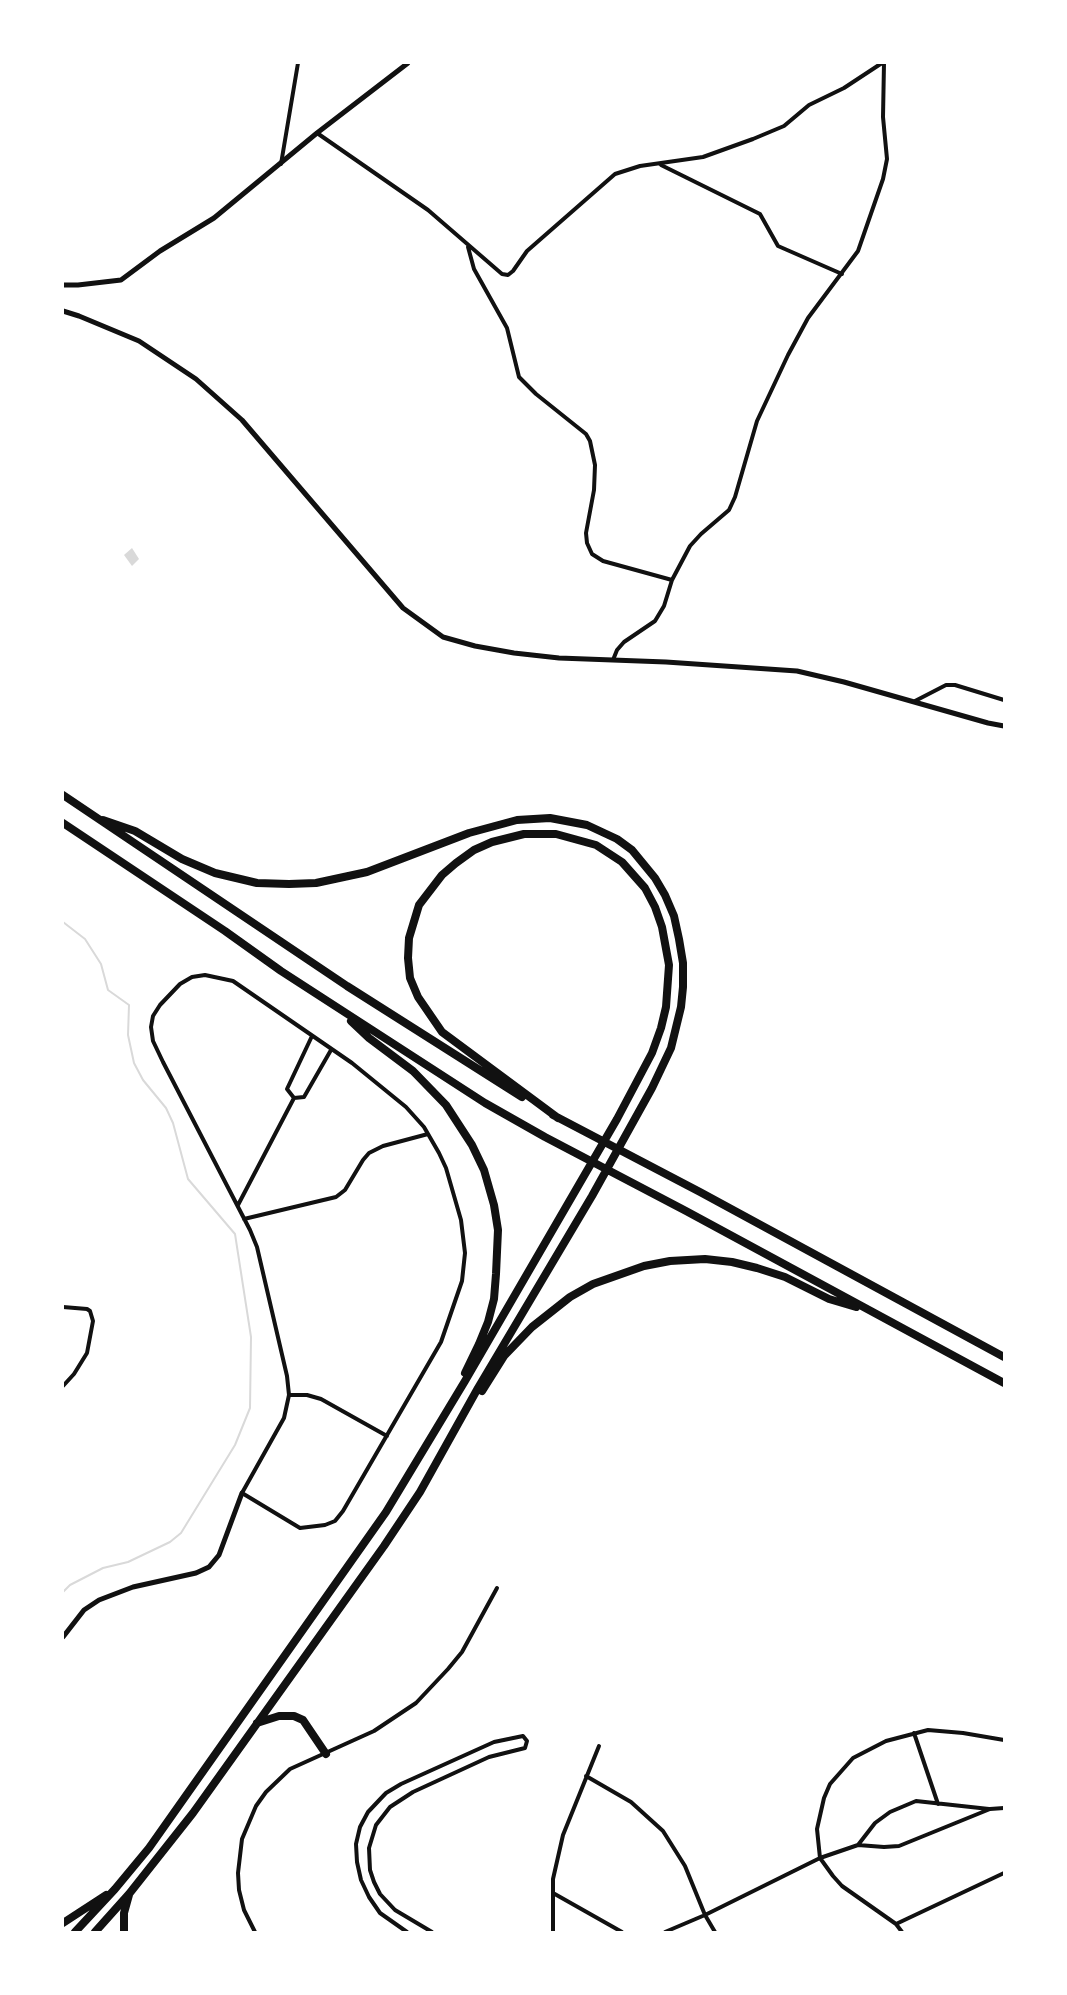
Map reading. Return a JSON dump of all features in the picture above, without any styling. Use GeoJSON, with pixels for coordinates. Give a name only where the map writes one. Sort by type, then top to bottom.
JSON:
{"type":"FeatureCollection","features":[{"type":"Feature","properties":{"kind":"highway"},"geometry":{"type":"LineString","coordinates":[[63,795],[347,986],[493,1080],[558,1118],[700,1192],[1004,1357]]}},
{"type":"Feature","properties":{"kind":"highway"},"geometry":{"type":"LineString","coordinates":[[103,820],[135,831],[198,867],[238,879],[273,884],[316,883],[357,875],[468,833],[517,820],[550,818],[602,830],[617,838],[632,850],[665,895],[674,916],[683,963],[681,1007],[671,1048],[631,1126],[478,1388],[455,1432]]}},
{"type":"Feature","properties":{"kind":"highway"},"geometry":{"type":"LineString","coordinates":[[63,823],[339,1009],[515,1120],[1004,1383]]}},
{"type":"Feature","properties":{"kind":"highway"},"geometry":{"type":"LineString","coordinates":[[75,1932],[149,1848],[404,1485],[617,1119],[652,1053],[662,1028],[669,965],[662,927],[645,888],[634,874],[611,853],[596,844],[556,834],[524,834],[492,842],[474,850],[442,875],[419,905],[409,938],[410,978],[418,997],[442,1032],[558,1118]]}},
{"type":"Feature","properties":{"kind":"highway"},"geometry":{"type":"LineString","coordinates":[[339,1009],[369,1038],[413,1071],[446,1105],[472,1145],[484,1170],[494,1205],[498,1243],[494,1299],[479,1344],[440,1424]]}},
{"type":"Feature","properties":{"kind":"highway"},"geometry":{"type":"LineString","coordinates":[[94,1932],[129,1894],[194,1814],[384,1546],[504,1356],[532,1327],[570,1297],[593,1284],[644,1266],[670,1261],[705,1259],[732,1262],[776,1274],[829,1299],[873,1312]]}},
{"type":"Feature","properties":{"kind":"highway"},"geometry":{"type":"LineString","coordinates":[[257,1724],[279,1716],[294,1716],[303,1720],[326,1754]]}},
{"type":"Feature","properties":{"kind":"highway"},"geometry":{"type":"LineString","coordinates":[[63,1923],[115,1889]]}},
{"type":"Feature","properties":{"kind":"highway"},"geometry":{"type":"LineString","coordinates":[[124,1932],[124,1913],[129,1894]]}},
{"type":"Feature","properties":{"kind":"street"},"geometry":{"type":"LineString","coordinates":[[281,164],[298,63]]}},
{"type":"Feature","properties":{"kind":"street"},"geometry":{"type":"LineString","coordinates":[[63,285],[121,280],[160,250],[214,218],[408,63]]}},
{"type":"Feature","properties":{"kind":"street"},"geometry":{"type":"LineString","coordinates":[[317,134],[428,210],[502,274],[508,275],[527,251],[615,174],[627,169],[703,157],[784,126],[809,105],[844,88],[883,63]]}},
{"type":"Feature","properties":{"kind":"street"},"geometry":{"type":"LineString","coordinates":[[613,660],[617,650],[624,642],[655,621],[664,606],[672,580],[690,546],[729,510],[757,421],[768,396],[808,318],[858,250],[883,179],[887,159],[883,107],[883,63]]}},
{"type":"Feature","properties":{"kind":"street"},"geometry":{"type":"LineString","coordinates":[[661,164],[760,214],[778,246],[842,274]]}},
{"type":"Feature","properties":{"kind":"street"},"geometry":{"type":"LineString","coordinates":[[468,246],[474,269],[507,328],[519,377],[536,394],[586,434],[590,441],[595,465],[587,543],[592,554],[603,561],[672,580]]}},
{"type":"Feature","properties":{"kind":"street"},"geometry":{"type":"LineString","coordinates":[[63,312],[79,316],[139,341],[196,379],[242,420],[403,608],[443,637],[514,653],[797,671],[844,681],[1004,726]]}},
{"type":"Feature","properties":{"kind":"street"},"geometry":{"type":"LineString","coordinates":[[914,702],[946,685],[955,685],[1004,700]]}},
{"type":"Feature","properties":{"kind":"street"},"geometry":{"type":"LineString","coordinates":[[63,1637],[84,1610],[99,1600],[133,1587],[209,1568],[219,1556],[242,1493],[284,1418],[289,1395],[287,1376],[257,1247],[153,1041],[151,1027],[153,1016],[160,1005],[180,984],[192,977],[205,975],[233,981],[380,1084],[406,1107],[428,1134],[446,1168],[461,1220],[465,1253],[462,1281],[441,1342],[335,1521],[325,1525],[300,1528],[242,1493]]}},
{"type":"Feature","properties":{"kind":"street"},"geometry":{"type":"LineString","coordinates":[[294,1098],[287,1089],[312,1036]]}},
{"type":"Feature","properties":{"kind":"street"},"geometry":{"type":"LineString","coordinates":[[294,1098],[304,1097],[332,1050]]}},
{"type":"Feature","properties":{"kind":"street"},"geometry":{"type":"LineString","coordinates":[[237,1205],[294,1098]]}},
{"type":"Feature","properties":{"kind":"street"},"geometry":{"type":"LineString","coordinates":[[244,1219],[336,1197],[345,1190],[369,1153],[383,1146],[428,1134]]}},
{"type":"Feature","properties":{"kind":"street"},"geometry":{"type":"LineString","coordinates":[[63,1307],[87,1309],[93,1320],[87,1353],[75,1374],[63,1386]]}},
{"type":"Feature","properties":{"kind":"street"},"geometry":{"type":"LineString","coordinates":[[289,1395],[307,1395],[321,1399],[387,1436]]}},
{"type":"Feature","properties":{"kind":"street"},"geometry":{"type":"LineString","coordinates":[[255,1932],[244,1910],[238,1873],[242,1839],[256,1806],[278,1779],[290,1769],[374,1731],[396,1718],[432,1688],[462,1652],[497,1588]]}},
{"type":"Feature","properties":{"kind":"street"},"geometry":{"type":"LineString","coordinates":[[902,1932],[896,1924],[842,1886],[820,1858],[817,1829],[819,1813],[830,1784],[853,1758],[886,1741],[914,1733],[928,1730],[1004,1740]]}},
{"type":"Feature","properties":{"kind":"street"},"geometry":{"type":"LineString","coordinates":[[914,1733],[938,1804]]}},
{"type":"Feature","properties":{"kind":"street"},"geometry":{"type":"LineString","coordinates":[[407,1932],[380,1913],[360,1880],[356,1844],[360,1827],[368,1812],[386,1793],[401,1784],[494,1742],[523,1736],[527,1741],[525,1748],[489,1757],[413,1792],[390,1807],[376,1825],[369,1848],[370,1870],[374,1882],[395,1910],[432,1932]]}},
{"type":"Feature","properties":{"kind":"street"},"geometry":{"type":"LineString","coordinates":[[553,1932],[553,1879],[563,1835],[599,1746]]}},
{"type":"Feature","properties":{"kind":"street"},"geometry":{"type":"LineString","coordinates":[[586,1776],[631,1802],[663,1831],[685,1866],[705,1915],[715,1932]]}},
{"type":"Feature","properties":{"kind":"street"},"geometry":{"type":"LineString","coordinates":[[858,1845],[875,1823],[890,1812],[916,1801],[990,1809],[1004,1808]]}},
{"type":"Feature","properties":{"kind":"street"},"geometry":{"type":"LineString","coordinates":[[665,1932],[705,1915],[820,1858],[858,1845],[899,1846],[990,1809]]}},
{"type":"Feature","properties":{"kind":"street"},"geometry":{"type":"LineString","coordinates":[[896,1924],[1004,1873]]}},
{"type":"Feature","properties":{"kind":"street"},"geometry":{"type":"LineString","coordinates":[[553,1893],[622,1932]]}},
{"type":"Feature","properties":{"kind":"shaded area"},"geometry":{"type":"Polygon","coordinates":[[[132,548],[139,559],[132,566],[124,555],[132,548]]]}},
{"type":"Feature","properties":{"kind":"waterway"},"geometry":{"type":"LineString","coordinates":[[63,922],[85,939],[101,964],[108,990],[129,1005],[128,1035],[134,1063],[143,1080],[166,1108],[173,1123],[188,1179],[235,1234],[251,1337],[250,1408],[235,1445],[181,1533],[170,1542],[128,1562],[103,1568],[70,1585],[63,1592]]}}]}
